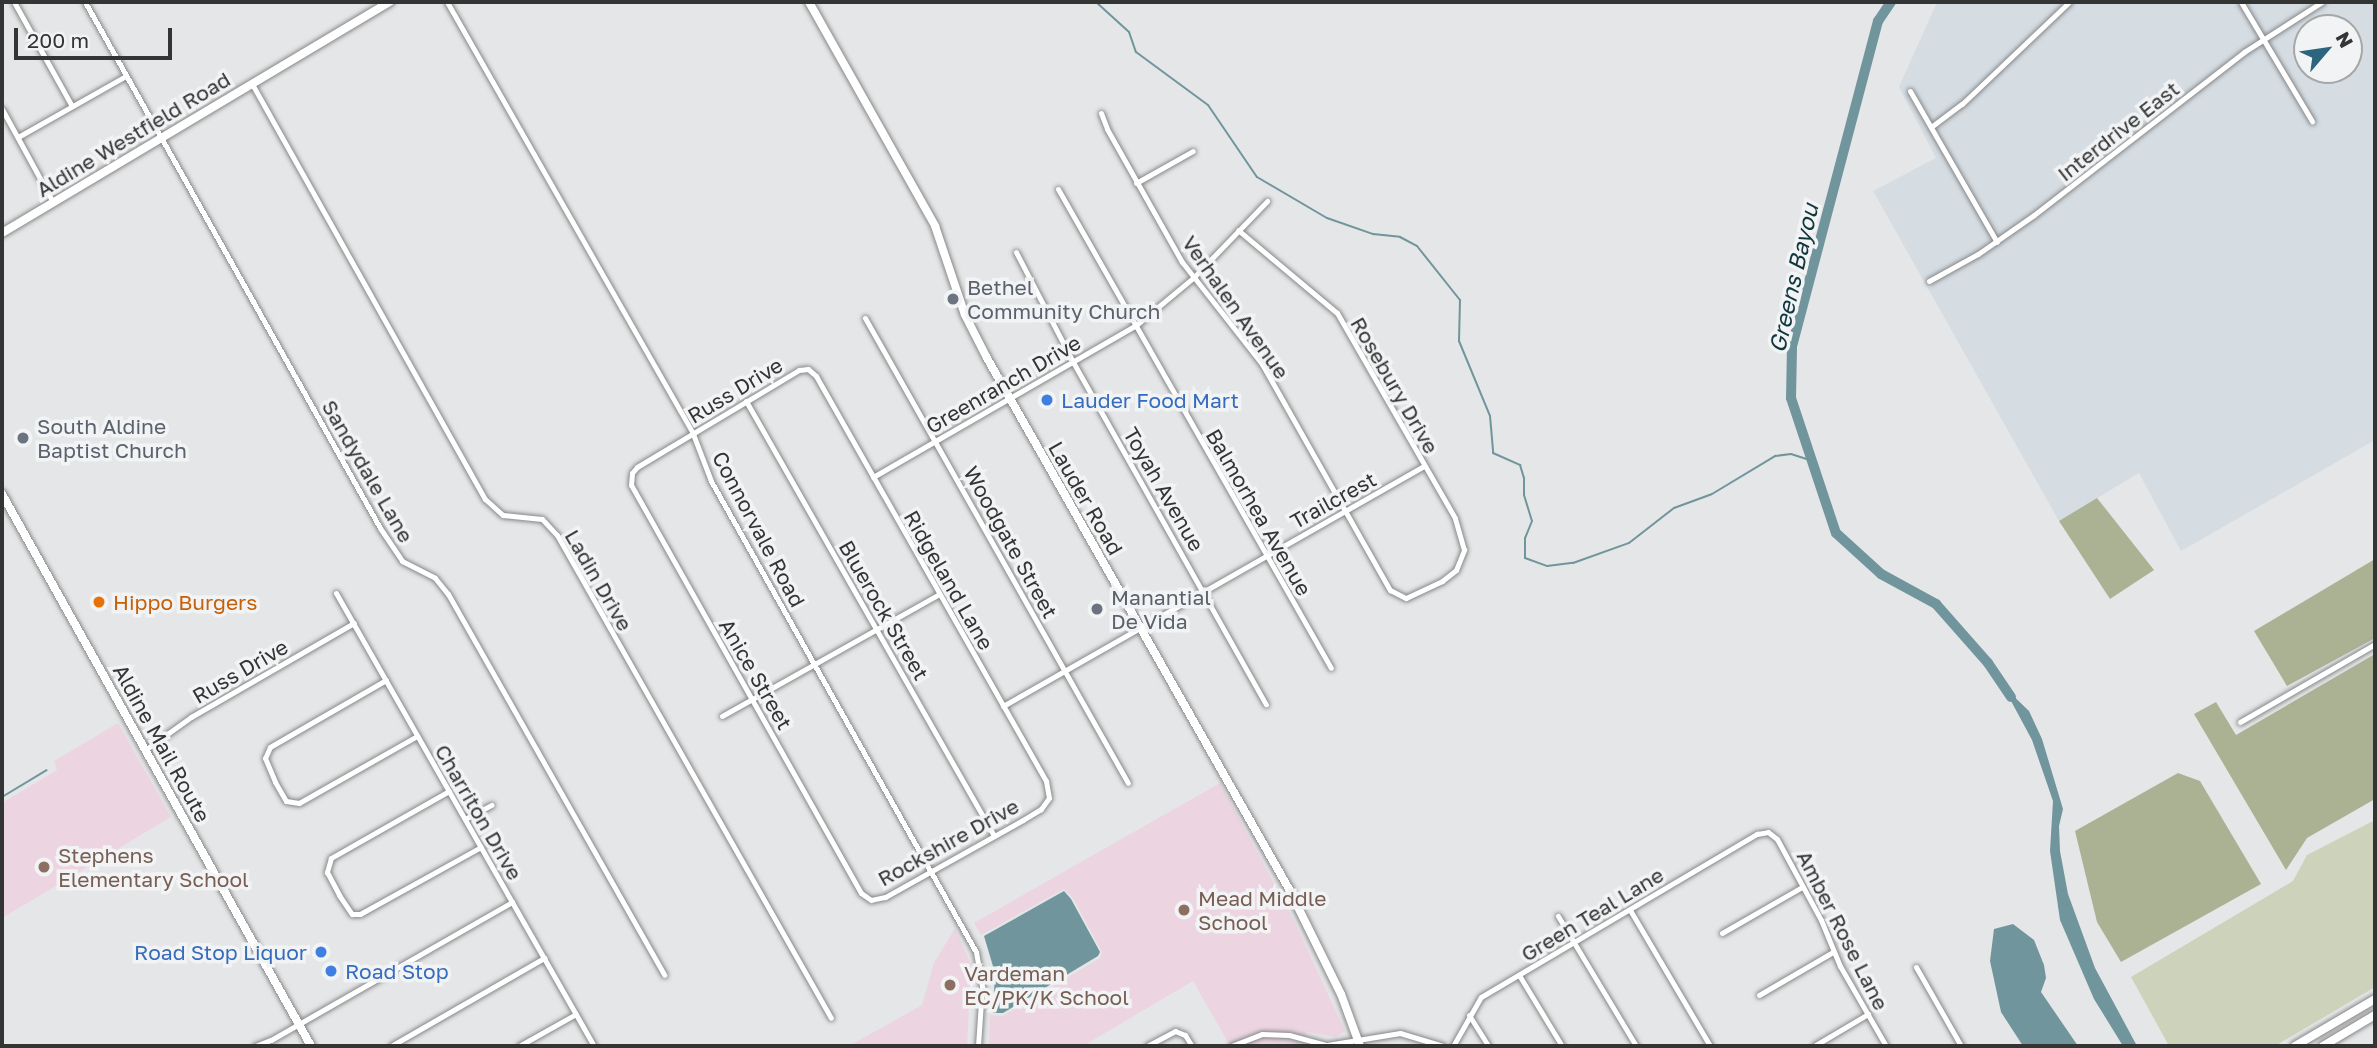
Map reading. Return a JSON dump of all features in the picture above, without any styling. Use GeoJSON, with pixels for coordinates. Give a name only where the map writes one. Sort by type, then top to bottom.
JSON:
{"type":"FeatureCollection","features":[{"type":"Feature","properties":{"kind":"main road","name":"Aldine Westfield Road"},"geometry":{"type":"LineString","coordinates":[[2,233],[390,2]]}},
{"type":"Feature","properties":{"kind":"main road","name":"Lauder Road"},"geometry":{"type":"LineString","coordinates":[[809,2],[935,226],[965,315],[1009,398],[1289,889],[1341,994],[1360,1043]]}},
{"type":"Feature","properties":{"kind":"main road","name":"Aldine Mail Route"},"geometry":{"type":"LineString","coordinates":[[2,494],[311,1046]]}},
{"type":"Feature","properties":{"kind":"main road"},"geometry":{"type":"LineString","coordinates":[[2294,1046],[2375,999]]}},
{"type":"Feature","properties":{"kind":"main road"},"geometry":{"type":"LineString","coordinates":[[2323,1046],[2375,1016]]}},
{"type":"Feature","properties":{"kind":"street"},"geometry":{"type":"LineString","coordinates":[[14,2],[72,106]]}},
{"type":"Feature","properties":{"kind":"street","name":"Sandydale Lane"},"geometry":{"type":"LineString","coordinates":[[85,2],[380,528],[402,561],[435,578],[447,594],[664,975]]}},
{"type":"Feature","properties":{"kind":"street","name":"Connorvale Road"},"geometry":{"type":"LineString","coordinates":[[447,2],[692,434],[711,481],[976,952],[981,968],[978,1046]]}},
{"type":"Feature","properties":{"kind":"street"},"geometry":{"type":"LineString","coordinates":[[1931,127],[1962,104],[2069,2]]}},
{"type":"Feature","properties":{"kind":"street"},"geometry":{"type":"LineString","coordinates":[[2241,2],[2312,121]]}},
{"type":"Feature","properties":{"kind":"street","name":"Interdrive East"},"geometry":{"type":"LineString","coordinates":[[1929,281],[1997,242],[2263,39],[2322,2]]}},
{"type":"Feature","properties":{"kind":"street"},"geometry":{"type":"LineString","coordinates":[[18,137],[126,76]]}},
{"type":"Feature","properties":{"kind":"street","name":"Ladin Drive"},"geometry":{"type":"LineString","coordinates":[[252,84],[485,499],[503,515],[542,519],[557,535],[831,1018]]}},
{"type":"Feature","properties":{"kind":"street"},"geometry":{"type":"LineString","coordinates":[[1910,91],[1997,242]]}},
{"type":"Feature","properties":{"kind":"street"},"geometry":{"type":"LineString","coordinates":[[2,109],[53,202]]}},
{"type":"Feature","properties":{"kind":"street","name":"Verhalen Avenue"},"geometry":{"type":"LineString","coordinates":[[1101,113],[1136,183],[1193,278],[1262,364],[1390,590]]}},
{"type":"Feature","properties":{"kind":"street"},"geometry":{"type":"LineString","coordinates":[[1136,183],[1193,151]]}},
{"type":"Feature","properties":{"kind":"street","name":"Balmorhea Avenue"},"geometry":{"type":"LineString","coordinates":[[1058,189],[1331,668]]}},
{"type":"Feature","properties":{"kind":"street","name":"Greenranch Drive"},"geometry":{"type":"LineString","coordinates":[[873,477],[1135,326],[1193,278],[1268,201]]}},
{"type":"Feature","properties":{"kind":"street","name":"Rosebury Drive"},"geometry":{"type":"LineString","coordinates":[[1238,230],[1337,313],[1455,518],[1464,550],[1456,570],[1442,581],[1406,598],[1390,590]]}},
{"type":"Feature","properties":{"kind":"street","name":"Toyah Avenue"},"geometry":{"type":"LineString","coordinates":[[1016,252],[1073,362],[1266,704]]}},
{"type":"Feature","properties":{"kind":"street","name":"Woodgate Street"},"geometry":{"type":"LineString","coordinates":[[865,318],[1128,783]]}},
{"type":"Feature","properties":{"kind":"street","name":"Russ Drive"},"geometry":{"type":"LineString","coordinates":[[642,463],[799,370],[808,369]]}},
{"type":"Feature","properties":{"kind":"street","name":"Ridgeland Lane"},"geometry":{"type":"LineString","coordinates":[[808,369],[816,376],[1046,781],[1049,798],[1041,809]]}},
{"type":"Feature","properties":{"kind":"street","name":"Bluerock Street"},"geometry":{"type":"LineString","coordinates":[[746,401],[994,835]]}},
{"type":"Feature","properties":{"kind":"street","name":"Anice Street"},"geometry":{"type":"LineString","coordinates":[[642,463],[632,473],[631,485],[861,893],[869,899]]}},
{"type":"Feature","properties":{"kind":"street","name":"Trailcrest"},"geometry":{"type":"LineString","coordinates":[[1003,706],[1424,467]]}},
{"type":"Feature","properties":{"kind":"street","name":"Charriton Drive"},"geometry":{"type":"LineString","coordinates":[[336,593],[594,1046]]}},
{"type":"Feature","properties":{"kind":"street"},"geometry":{"type":"LineString","coordinates":[[722,716],[939,594]]}},
{"type":"Feature","properties":{"kind":"street","name":"Russ Drive"},"geometry":{"type":"LineString","coordinates":[[145,750],[191,717],[354,624]]}},
{"type":"Feature","properties":{"kind":"street"},"geometry":{"type":"LineString","coordinates":[[2240,723],[2375,644]]}},
{"type":"Feature","properties":{"kind":"street"},"geometry":{"type":"LineString","coordinates":[[386,680],[270,747],[265,758],[275,782],[286,801],[299,803],[417,736]]}},
{"type":"Feature","properties":{"kind":"street"},"geometry":{"type":"LineString","coordinates":[[449,791],[331,858],[327,872],[339,895],[352,914],[360,914],[481,847]]}},
{"type":"Feature","properties":{"kind":"street"},"geometry":{"type":"LineString","coordinates":[[465,819],[491,805]]}},
{"type":"Feature","properties":{"kind":"street","name":"Rockshire Drive"},"geometry":{"type":"LineString","coordinates":[[869,899],[885,897],[1041,809]]}},
{"type":"Feature","properties":{"kind":"street","name":"Amber Rose Lane"},"geometry":{"type":"LineString","coordinates":[[1768,832],[1777,839],[1833,952],[1886,1046]]}},
{"type":"Feature","properties":{"kind":"street","name":"Green Teal Lane"},"geometry":{"type":"LineString","coordinates":[[1453,1046],[1481,997],[1757,834],[1768,832]]}},
{"type":"Feature","properties":{"kind":"street"},"geometry":{"type":"LineString","coordinates":[[1722,933],[1802,887]]}},
{"type":"Feature","properties":{"kind":"street"},"geometry":{"type":"LineString","coordinates":[[254,1046],[299,1024],[512,902]]}},
{"type":"Feature","properties":{"kind":"street"},"geometry":{"type":"LineString","coordinates":[[1630,910],[1710,1046]]}},
{"type":"Feature","properties":{"kind":"street"},"geometry":{"type":"LineString","coordinates":[[1558,916],[1636,1046]]}},
{"type":"Feature","properties":{"kind":"street"},"geometry":{"type":"LineString","coordinates":[[1759,995],[1833,952]]}},
{"type":"Feature","properties":{"kind":"street"},"geometry":{"type":"LineString","coordinates":[[391,1046],[544,958]]}},
{"type":"Feature","properties":{"kind":"street"},"geometry":{"type":"LineString","coordinates":[[1916,967],[1961,1046]]}},
{"type":"Feature","properties":{"kind":"street"},"geometry":{"type":"LineString","coordinates":[[1520,975],[1562,1046]]}},
{"type":"Feature","properties":{"kind":"street"},"geometry":{"type":"LineString","coordinates":[[519,1046],[576,1014]]}},
{"type":"Feature","properties":{"kind":"street"},"geometry":{"type":"LineString","coordinates":[[1814,1046],[1868,1014]]}},
{"type":"Feature","properties":{"kind":"street"},"geometry":{"type":"LineString","coordinates":[[1469,1015],[1488,1046]]}},
{"type":"Feature","properties":{"kind":"street"},"geometry":{"type":"LineString","coordinates":[[1147,1046],[1171,1032],[1180,1032],[1192,1046]]}},
{"type":"Feature","properties":{"kind":"street"},"geometry":{"type":"LineString","coordinates":[[1231,1046],[1253,1037],[1272,1034],[1327,1045],[1360,1043],[1400,1032],[1443,1046]]}},
{"type":"Feature","properties":{"kind":"shaded area"},"geometry":{"type":"Polygon","coordinates":[[[1937,2],[2375,2],[2375,440],[2181,551],[2139,473],[2059,521],[1873,191],[1936,158],[1899,87],[1937,2]]]}},
{"type":"Feature","properties":{"kind":"shaded area","name":"Stephens Elementary School"},"geometry":{"type":"Polygon","coordinates":[[[118,723],[171,817],[2,918],[2,803],[57,770],[54,761],[118,723]]]}},
{"type":"Feature","properties":{"kind":"shaded area","name":"Mead Middle School"},"geometry":{"type":"Polygon","coordinates":[[[1220,783],[1295,923],[1345,1031],[1336,1037],[1307,1032],[1303,1046],[1230,1046],[1193,981],[1083,1046],[989,1046],[990,1015],[1003,1016],[1100,958],[1102,952],[1073,898],[1064,889],[981,935],[974,923],[1220,783]]]}},
{"type":"Feature","properties":{"kind":"shaded area","name":"Vardeman EC/PK/K School"},"geometry":{"type":"Polygon","coordinates":[[[955,928],[971,965],[967,1046],[849,1046],[922,1005],[934,963],[955,928]]]}},
{"type":"Feature","properties":{"kind":"green space"},"geometry":{"type":"Polygon","coordinates":[[[2097,498],[2154,570],[2110,599],[2059,521],[2097,498]]]}},
{"type":"Feature","properties":{"kind":"green space"},"geometry":{"type":"Polygon","coordinates":[[[2375,559],[2375,638],[2287,686],[2254,631],[2375,559]]]}},
{"type":"Feature","properties":{"kind":"green space"},"geometry":{"type":"Polygon","coordinates":[[[2375,654],[2375,799],[2307,838],[2286,870],[2194,714],[2216,702],[2236,735],[2375,654]]]}},
{"type":"Feature","properties":{"kind":"green space"},"geometry":{"type":"Polygon","coordinates":[[[2178,773],[2200,781],[2261,884],[2121,962],[2097,922],[2075,831],[2178,773]]]}},
{"type":"Feature","properties":{"kind":"green space"},"geometry":{"type":"Polygon","coordinates":[[[2375,820],[2375,987],[2275,1046],[2169,1046],[2131,977],[2293,881],[2307,855],[2375,820]]]}},
{"type":"Feature","properties":{"kind":"water"},"geometry":{"type":"Polygon","coordinates":[[[2003,686],[2029,711],[2042,739],[2063,809],[2059,826],[2060,851],[2068,894],[2095,968],[2137,1046],[2123,1046],[2094,999],[2060,920],[2050,851],[2053,801],[2032,740],[2003,686]]]}},
{"type":"Feature","properties":{"kind":"water"},"geometry":{"type":"Polygon","coordinates":[[[1064,891],[1100,952],[1098,956],[1003,1013],[993,1013],[995,973],[984,936],[1064,891]]]}},
{"type":"Feature","properties":{"kind":"water"},"geometry":{"type":"Polygon","coordinates":[[[2013,924],[2034,940],[2046,978],[2041,992],[2078,1046],[2023,1046],[2001,1012],[1990,961],[1994,929],[2013,924]]]}},
{"type":"Feature","properties":{"kind":"waterway"},"geometry":{"type":"LineString","coordinates":[[1096,2],[1129,32],[1136,52],[1208,105],[1257,177],[1327,218],[1373,234],[1400,237],[1417,246],[1460,300],[1459,341],[1490,416],[1493,453],[1520,465],[1524,478],[1524,495],[1532,521],[1525,538],[1525,558],[1547,566],[1573,563],[1629,543],[1674,508],[1712,494],[1775,456],[1791,454],[1812,461]]}},
{"type":"Feature","properties":{"kind":"waterway","name":"Greens Bayou"},"geometry":{"type":"LineString","coordinates":[[1891,2],[1878,21],[1792,347],[1791,398],[1836,533],[1881,574],[1936,604],[1988,663],[2011,697]]}},
{"type":"Feature","properties":{"kind":"waterway"},"geometry":{"type":"LineString","coordinates":[[2,797],[47,770]]}},
{"type":"Feature","properties":{"kind":"place","name":"Bethel Community Church"},"geometry":{"type":"Point","coordinates":[953,299]}},
{"type":"Feature","properties":{"kind":"place","name":"Lauder Food Mart"},"geometry":{"type":"Point","coordinates":[1047,400]}},
{"type":"Feature","properties":{"kind":"place","name":"South Aldine Baptist Church"},"geometry":{"type":"Point","coordinates":[23,438]}},
{"type":"Feature","properties":{"kind":"place","name":"Hippo Burgers"},"geometry":{"type":"Point","coordinates":[99,602]}},
{"type":"Feature","properties":{"kind":"place","name":"Manantial De Vida"},"geometry":{"type":"Point","coordinates":[1097,609]}},
{"type":"Feature","properties":{"kind":"place","name":"Stephens Elementary School"},"geometry":{"type":"Point","coordinates":[44,867]}},
{"type":"Feature","properties":{"kind":"place","name":"Mead Middle School"},"geometry":{"type":"Point","coordinates":[1184,910]}},
{"type":"Feature","properties":{"kind":"place","name":"Road Stop Liquor"},"geometry":{"type":"Point","coordinates":[321,952]}},
{"type":"Feature","properties":{"kind":"place","name":"Road Stop"},"geometry":{"type":"Point","coordinates":[331,971]}},
{"type":"Feature","properties":{"kind":"place","name":"Vardeman EC/PK/K School"},"geometry":{"type":"Point","coordinates":[950,985]}}]}
